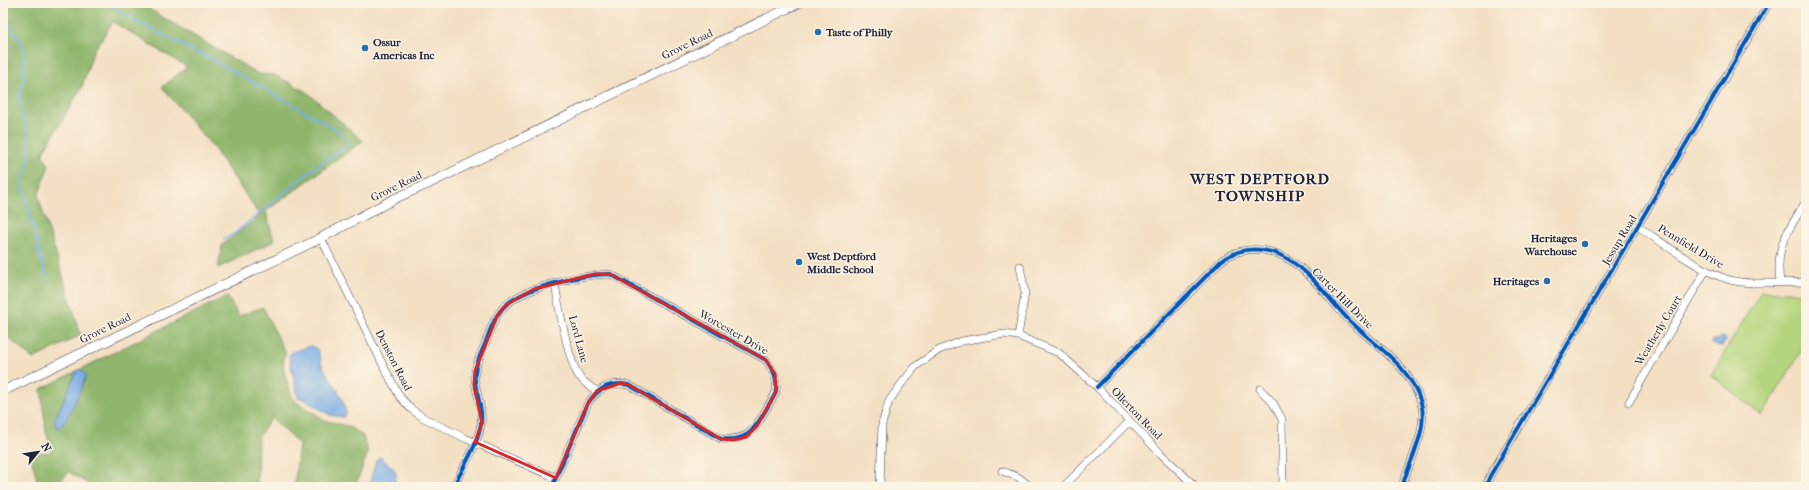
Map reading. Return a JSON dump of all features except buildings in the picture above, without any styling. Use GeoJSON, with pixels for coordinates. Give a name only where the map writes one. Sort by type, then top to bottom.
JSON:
{"type":"FeatureCollection","features":[{"type":"Feature","properties":{"kind":"main road","name":"Grove Road"},"geometry":{"type":"LineString","coordinates":[[3,391],[321,238],[396,198],[435,181],[799,3]]}},
{"type":"Feature","properties":{"kind":"street","name":"Jessup Road"},"geometry":{"type":"LineString","coordinates":[[1485,487],[1490,476],[1769,3]]}},
{"type":"Feature","properties":{"kind":"street"},"geometry":{"type":"LineString","coordinates":[[1780,282],[1778,259],[1784,237],[1806,201]]}},
{"type":"Feature","properties":{"kind":"street","name":"Pennfield Drive"},"geometry":{"type":"LineString","coordinates":[[1637,226],[1706,270],[1727,280],[1744,282],[1806,282]]}},
{"type":"Feature","properties":{"kind":"street","name":"Denston Road"},"geometry":{"type":"LineString","coordinates":[[321,238],[400,397],[410,409],[424,418],[556,478]]}},
{"type":"Feature","properties":{"kind":"street","name":"Carter Hill Drive"},"geometry":{"type":"LineString","coordinates":[[1097,387],[1228,255],[1255,249],[1266,250],[1280,255],[1302,270],[1347,318],[1393,358],[1418,394],[1423,410],[1422,419],[1417,445],[1402,487]]}},
{"type":"Feature","properties":{"kind":"street"},"geometry":{"type":"LineString","coordinates":[[1018,336],[1025,293],[1020,266]]}},
{"type":"Feature","properties":{"kind":"street","name":"Weatherly Court"},"geometry":{"type":"LineString","coordinates":[[1629,402],[1706,270]]}},
{"type":"Feature","properties":{"kind":"street","name":"Worcester Drive"},"geometry":{"type":"LineString","coordinates":[[453,487],[475,442],[482,423],[474,385],[475,371],[487,336],[497,316],[506,305],[534,289],[595,274],[610,274],[766,360],[775,374],[776,392],[757,426],[746,437],[733,440],[721,439],[629,385],[612,384],[597,391]]}},
{"type":"Feature","properties":{"kind":"street","name":"Lord Lane"},"geometry":{"type":"LineString","coordinates":[[555,284],[572,362],[578,375],[586,384],[597,391]]}},
{"type":"Feature","properties":{"kind":"street","name":"Ollerton Road"},"geometry":{"type":"LineString","coordinates":[[880,487],[882,424],[889,401],[902,382],[916,366],[939,350],[962,341],[1004,334],[1018,336],[1059,354],[1097,387],[1129,422],[1196,487]]}},
{"type":"Feature","properties":{"kind":"street"},"geometry":{"type":"LineString","coordinates":[[1260,389],[1273,403],[1282,419],[1283,487]]}},
{"type":"Feature","properties":{"kind":"street"},"geometry":{"type":"LineString","coordinates":[[552,487],[588,403],[597,391]]}},
{"type":"Feature","properties":{"kind":"street"},"geometry":{"type":"LineString","coordinates":[[1063,487],[1129,422]]}},
{"type":"Feature","properties":{"kind":"street"},"geometry":{"type":"LineString","coordinates":[[1002,471],[1018,477],[1031,487]]}},
{"type":"Feature","properties":{"kind":"highlighted area"},"geometry":{"type":"Polygon","coordinates":[[[595,274],[610,274],[766,360],[775,374],[776,392],[757,426],[746,437],[733,440],[721,439],[629,385],[621,383],[597,391],[588,403],[556,478],[475,442],[482,423],[474,385],[475,371],[497,316],[506,305],[534,289],[595,274]]]}},
{"type":"Feature","properties":{"kind":"green space"},"geometry":{"type":"Polygon","coordinates":[[[3,3],[139,3],[258,74],[275,75],[307,92],[363,141],[266,211],[274,241],[218,268],[222,245],[260,216],[213,147],[162,87],[187,67],[113,22],[93,52],[82,87],[42,154],[49,165],[38,196],[81,335],[33,359],[3,333],[3,3]]]}},
{"type":"Feature","properties":{"kind":"green space"},"geometry":{"type":"Polygon","coordinates":[[[1761,291],[1806,293],[1806,343],[1762,416],[1711,375],[1761,291]]]}},
{"type":"Feature","properties":{"kind":"green space"},"geometry":{"type":"Polygon","coordinates":[[[227,296],[239,316],[263,307],[286,354],[283,358],[284,372],[291,394],[296,402],[327,421],[348,426],[363,436],[368,452],[355,487],[294,487],[299,444],[272,418],[258,437],[257,487],[93,487],[69,472],[55,487],[39,487],[30,453],[52,452],[46,432],[41,389],[227,296]]]}},
{"type":"Feature","properties":{"kind":"water"},"geometry":{"type":"Polygon","coordinates":[[[1722,337],[1725,338],[1726,341],[1722,346],[1711,344],[1712,340],[1718,340],[1722,337]]]}},
{"type":"Feature","properties":{"kind":"water"},"geometry":{"type":"Polygon","coordinates":[[[311,346],[317,349],[322,365],[343,401],[346,414],[343,417],[330,415],[302,398],[298,398],[289,356],[292,352],[311,346]]]}},
{"type":"Feature","properties":{"kind":"water"},"geometry":{"type":"Polygon","coordinates":[[[80,369],[86,376],[78,397],[70,414],[61,426],[57,428],[55,419],[76,372],[80,369]]]}},
{"type":"Feature","properties":{"kind":"water"},"geometry":{"type":"Polygon","coordinates":[[[380,457],[395,470],[396,475],[393,487],[369,487],[376,460],[380,457]]]}},
{"type":"Feature","properties":{"kind":"waterway"},"geometry":{"type":"LineString","coordinates":[[108,3],[134,20],[222,65],[337,130],[348,140],[347,145],[308,173],[234,234],[224,239]]}},
{"type":"Feature","properties":{"kind":"waterway"},"geometry":{"type":"LineString","coordinates":[[3,18],[9,24],[22,44],[24,54],[24,76],[19,99],[28,132],[30,155],[22,183],[46,278]]}},
{"type":"Feature","properties":{"kind":"cycle path"},"geometry":{"type":"LineString","coordinates":[[1485,487],[1490,476],[1769,3]]}},
{"type":"Feature","properties":{"kind":"cycle path"},"geometry":{"type":"LineString","coordinates":[[1097,387],[1221,261],[1234,253],[1248,250],[1263,250],[1278,254],[1288,259],[1307,274],[1346,317],[1399,366],[1416,389],[1423,413],[1422,423],[1417,445],[1402,487]]}},
{"type":"Feature","properties":{"kind":"cycle path"},"geometry":{"type":"LineString","coordinates":[[453,487],[470,456],[480,431],[482,417],[475,379],[476,369],[491,328],[499,312],[507,304],[516,298],[541,287],[571,279],[610,274],[766,360],[774,374],[776,391],[754,428],[744,436],[730,439],[721,439],[629,385],[616,384],[606,387],[596,393],[588,403],[552,487]]}},
{"type":"Feature","properties":{"kind":"place","name":"Taste of Philly"},"geometry":{"type":"Point","coordinates":[818,32]}},
{"type":"Feature","properties":{"kind":"place","name":"Ossur Americas Inc"},"geometry":{"type":"Point","coordinates":[365,48]}},
{"type":"Feature","properties":{"kind":"place","name":"Heritages Warehouse"},"geometry":{"type":"Point","coordinates":[1585,244]}},
{"type":"Feature","properties":{"kind":"place","name":"West Deptford Middle School"},"geometry":{"type":"Point","coordinates":[799,262]}},
{"type":"Feature","properties":{"kind":"place","name":"Heritages"},"geometry":{"type":"Point","coordinates":[1547,281]}},
{"type":"Feature","properties":{"kind":"district","name":"WEST DEPTFORD TOWNSHIP"},"geometry":{"type":"Point","coordinates":[1260,188]}}]}
